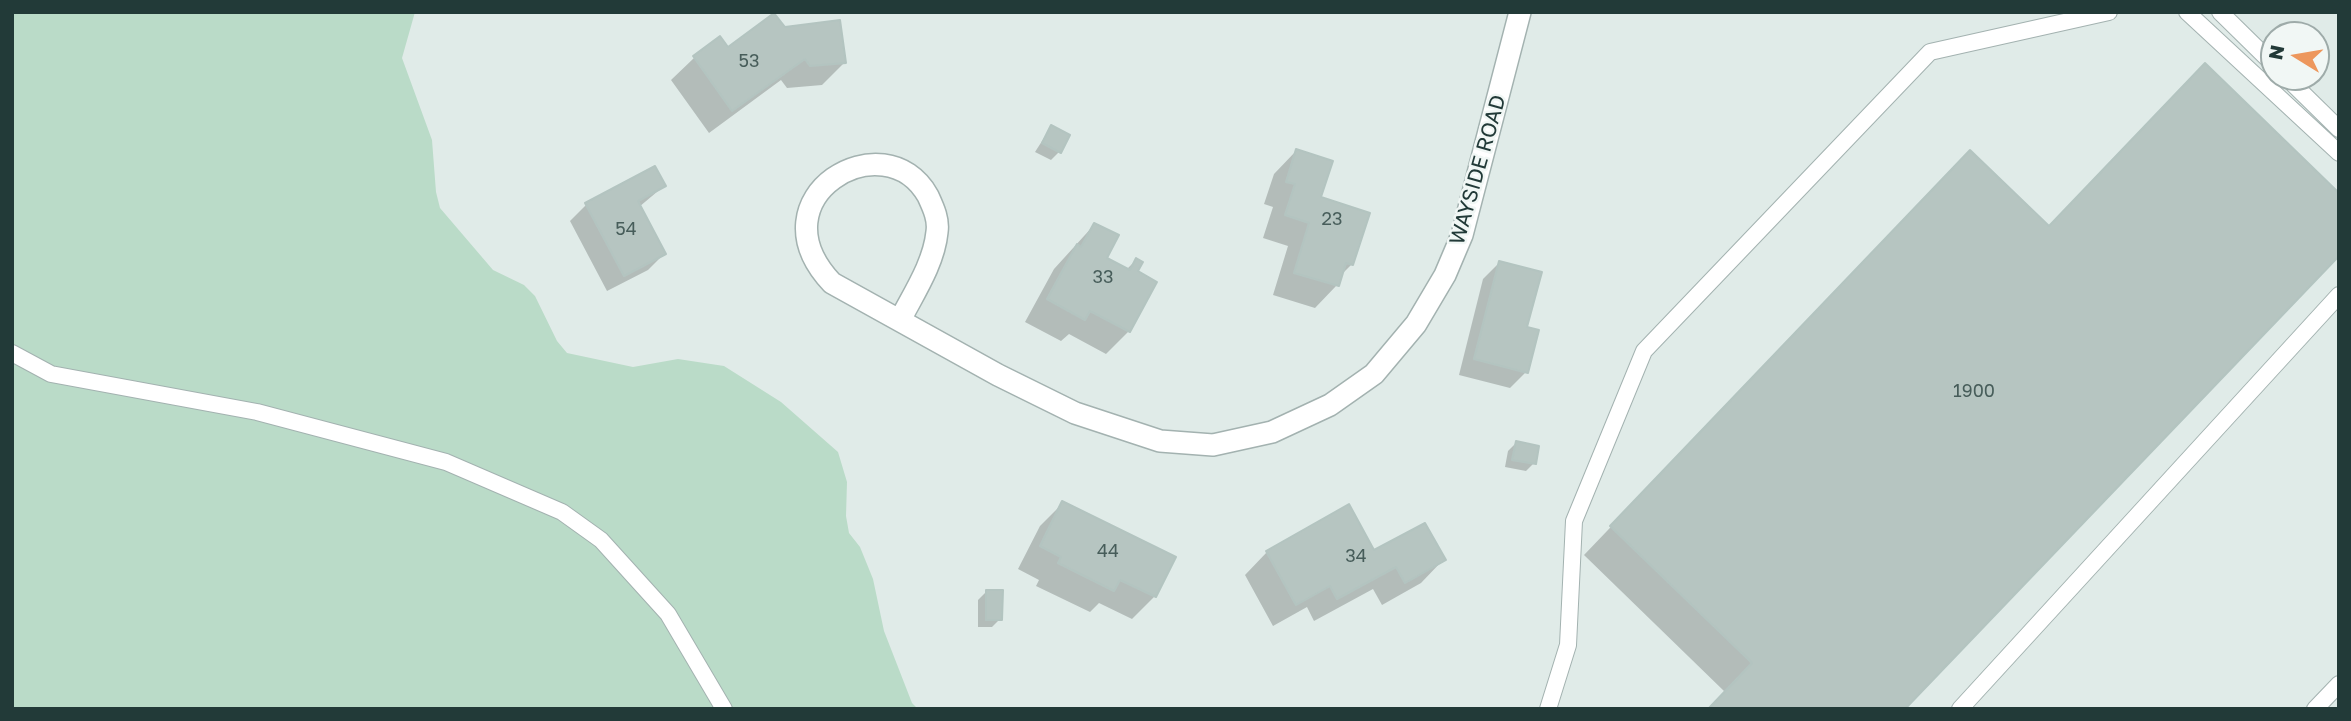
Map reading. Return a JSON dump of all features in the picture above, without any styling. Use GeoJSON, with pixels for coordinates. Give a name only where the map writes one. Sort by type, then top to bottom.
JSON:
{"type":"FeatureCollection","features":[{"type":"Feature","properties":{"kind":"street","name":"WAYSIDE ROAD"},"geometry":{"type":"LineString","coordinates":[[900,320],[935,247],[938,228],[934,208],[924,190],[909,176],[890,167],[868,164],[846,170],[827,182],[813,201],[806,223],[807,245],[817,267],[832,283],[900,320],[1075,412],[1160,441],[1213,445],[1272,432],[1330,405],[1374,374],[1416,324],[1445,275],[1462,235],[1520,12]]}},
{"type":"Feature","properties":{"kind":"lane"},"geometry":{"type":"LineString","coordinates":[[1548,709],[1568,645],[1574,521],[1644,351],[1930,52],[2109,12]]}},
{"type":"Feature","properties":{"kind":"lane"},"geometry":{"type":"LineString","coordinates":[[2188,12],[2339,153]]}},
{"type":"Feature","properties":{"kind":"lane"},"geometry":{"type":"LineString","coordinates":[[2220,12],[2260,51]]}},
{"type":"Feature","properties":{"kind":"lane"},"geometry":{"type":"LineString","coordinates":[[2300,91],[2339,129]]}},
{"type":"Feature","properties":{"kind":"lane"},"geometry":{"type":"LineString","coordinates":[[1960,709],[2339,295]]}},
{"type":"Feature","properties":{"kind":"lane"},"geometry":{"type":"LineString","coordinates":[[12,353],[51,374],[257,412],[446,462],[562,512],[601,540],[668,614],[724,709]]}},
{"type":"Feature","properties":{"kind":"lane"},"geometry":{"type":"LineString","coordinates":[[2315,709],[2339,684]]}},
{"type":"Feature","properties":{"kind":"green space"},"geometry":{"type":"Polygon","coordinates":[[[12,12],[415,12],[402,58],[432,140],[436,192],[440,208],[493,270],[524,285],[535,296],[557,341],[567,353],[633,367],[678,359],[724,366],[781,402],[838,452],[847,482],[846,516],[849,533],[860,547],[873,579],[884,631],[912,703],[918,709],[12,709],[12,12]]]}},
{"type":"Feature","properties":{"kind":"building"},"geometry":{"type":"Polygon","coordinates":[[[774,13],[785,27],[840,20],[846,63],[810,66],[805,59],[732,111],[693,56],[720,36],[728,47],[774,13]]]}},
{"type":"Feature","properties":{"kind":"building"},"geometry":{"type":"Polygon","coordinates":[[[2205,63],[2339,193],[2339,256],[1905,709],[1708,709],[1752,663],[1610,526],[1970,150],[2049,226],[2205,63]]]}},
{"type":"Feature","properties":{"kind":"building"},"geometry":{"type":"Polygon","coordinates":[[[1051,125],[1070,135],[1061,153],[1042,143],[1051,125]]]}},
{"type":"Feature","properties":{"kind":"building"},"geometry":{"type":"Polygon","coordinates":[[[1296,149],[1333,161],[1321,197],[1370,213],[1353,265],[1346,263],[1339,286],[1294,273],[1309,223],[1285,215],[1295,184],[1286,182],[1296,149]]]}},
{"type":"Feature","properties":{"kind":"building"},"geometry":{"type":"Polygon","coordinates":[[[655,166],[666,186],[638,201],[666,254],[624,276],[585,203],[655,166]]]}},
{"type":"Feature","properties":{"kind":"building"},"geometry":{"type":"Polygon","coordinates":[[[1094,223],[1119,235],[1107,258],[1130,270],[1136,258],[1143,262],[1138,271],[1157,282],[1130,332],[1090,311],[1085,320],[1047,299],[1077,244],[1081,247],[1094,223]]]}},
{"type":"Feature","properties":{"kind":"building"},"geometry":{"type":"Polygon","coordinates":[[[1499,261],[1542,272],[1527,327],[1539,330],[1528,373],[1474,359],[1499,261]]]}},
{"type":"Feature","properties":{"kind":"building"},"geometry":{"type":"Polygon","coordinates":[[[1516,441],[1539,446],[1536,464],[1512,460],[1516,441]]]}},
{"type":"Feature","properties":{"kind":"building"},"geometry":{"type":"Polygon","coordinates":[[[1062,501],[1176,557],[1156,597],[1120,580],[1114,591],[1058,563],[1061,557],[1040,546],[1062,501]]]}},
{"type":"Feature","properties":{"kind":"building"},"geometry":{"type":"Polygon","coordinates":[[[1349,504],[1374,550],[1425,523],[1446,560],[1405,583],[1396,567],[1337,599],[1330,586],[1296,605],[1266,551],[1349,504]]]}},
{"type":"Feature","properties":{"kind":"building"},"geometry":{"type":"Polygon","coordinates":[[[986,590],[1003,590],[1002,620],[986,620],[986,590]]]}}]}
